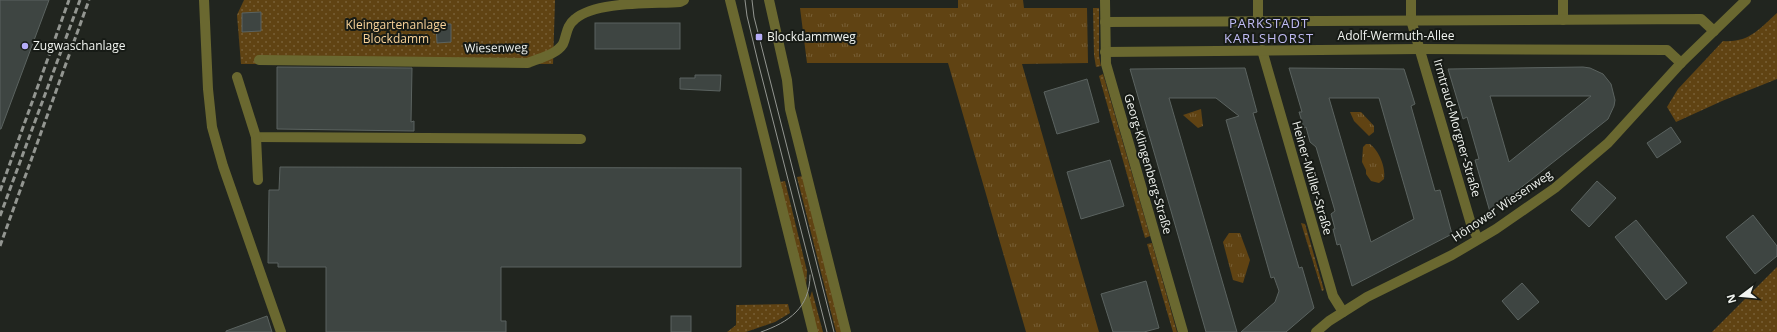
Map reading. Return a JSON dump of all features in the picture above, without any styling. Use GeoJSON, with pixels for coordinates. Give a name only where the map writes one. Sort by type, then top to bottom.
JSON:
{"type":"FeatureCollection","features":[{"type":"Feature","properties":{"kind":"street"},"geometry":{"type":"LineString","coordinates":[[204,0],[208,89],[212,127],[223,166],[281,332]]}},
{"type":"Feature","properties":{"kind":"street","name":"Wiesenweg"},"geometry":{"type":"LineString","coordinates":[[259,60],[528,62],[552,54],[562,44],[566,31],[573,20],[582,14],[599,8],[680,2],[684,0]]}},
{"type":"Feature","properties":{"kind":"street"},"geometry":{"type":"LineString","coordinates":[[730,0],[813,332]]}},
{"type":"Feature","properties":{"kind":"street"},"geometry":{"type":"LineString","coordinates":[[769,0],[787,80],[790,109],[846,332]]}},
{"type":"Feature","properties":{"kind":"street","name":"Georg-Klingenberg-Straße"},"geometry":{"type":"LineString","coordinates":[[1105,0],[1105,52],[1109,77],[1183,332]]}},
{"type":"Feature","properties":{"kind":"street"},"geometry":{"type":"LineString","coordinates":[[1258,0],[1258,21]]}},
{"type":"Feature","properties":{"kind":"street","name":"Irmtraud-Morgner-Straße"},"geometry":{"type":"LineString","coordinates":[[1411,0],[1411,20],[1471,224],[1478,239]]}},
{"type":"Feature","properties":{"kind":"street"},"geometry":{"type":"LineString","coordinates":[[1563,0],[1563,20]]}},
{"type":"Feature","properties":{"kind":"street","name":"Hönower Wiesenweg"},"geometry":{"type":"LineString","coordinates":[[1316,332],[1343,312],[1367,297],[1452,255],[1531,206],[1598,152],[1622,129],[1681,62],[1746,0]]}},
{"type":"Feature","properties":{"kind":"street","name":"Adolf-Wermuth-Allee"},"geometry":{"type":"LineString","coordinates":[[1105,22],[1701,19],[1714,31]]}},
{"type":"Feature","properties":{"kind":"street","name":"Adolf-Wermuth-Allee"},"geometry":{"type":"LineString","coordinates":[[1105,52],[1420,49],[1667,50],[1681,62]]}},
{"type":"Feature","properties":{"kind":"street","name":"Heiner-Müller-Straße"},"geometry":{"type":"LineString","coordinates":[[1262,50],[1333,296],[1343,312]]}},
{"type":"Feature","properties":{"kind":"street"},"geometry":{"type":"LineString","coordinates":[[237,77],[256,137],[258,180]]}},
{"type":"Feature","properties":{"kind":"street"},"geometry":{"type":"LineString","coordinates":[[256,137],[581,139]]}},
{"type":"Feature","properties":{"kind":"green space","name":"Kleingartenanlage Blockdamm"},"geometry":{"type":"Polygon","coordinates":[[[244,0],[555,0],[553,64],[241,64],[237,15],[244,0]]]}},
{"type":"Feature","properties":{"kind":"green space"},"geometry":{"type":"Polygon","coordinates":[[[958,0],[1023,0],[1024,8],[1087,8],[1088,63],[1022,64],[1099,332],[1026,332],[948,63],[807,63],[800,8],[958,8],[958,0]]]}},
{"type":"Feature","properties":{"kind":"green space"},"geometry":{"type":"Polygon","coordinates":[[[1093,8],[1099,8],[1099,56],[1101,66],[1096,67],[1094,55],[1093,8]]]}},
{"type":"Feature","properties":{"kind":"green space"},"geometry":{"type":"Polygon","coordinates":[[[1777,13],[1777,79],[1722,101],[1676,122],[1667,107],[1678,89],[1723,41],[1740,40],[1753,34],[1777,13]]]}},
{"type":"Feature","properties":{"kind":"green space"},"geometry":{"type":"Polygon","coordinates":[[[1103,74],[1150,236],[1145,238],[1099,76],[1103,74]]]}},
{"type":"Feature","properties":{"kind":"green space"},"geometry":{"type":"Polygon","coordinates":[[[1201,109],[1203,126],[1198,128],[1183,115],[1201,109]]]}},
{"type":"Feature","properties":{"kind":"green space"},"geometry":{"type":"Polygon","coordinates":[[[1350,112],[1361,112],[1374,126],[1374,132],[1369,136],[1354,121],[1350,112]]]}},
{"type":"Feature","properties":{"kind":"green space"},"geometry":{"type":"Polygon","coordinates":[[[1366,144],[1370,144],[1373,147],[1383,164],[1384,179],[1379,183],[1371,181],[1366,174],[1366,170],[1362,162],[1363,147],[1366,144]]]}},
{"type":"Feature","properties":{"kind":"green space"},"geometry":{"type":"Polygon","coordinates":[[[803,176],[842,332],[836,332],[797,177],[803,176]]]}},
{"type":"Feature","properties":{"kind":"green space"},"geometry":{"type":"Polygon","coordinates":[[[785,181],[807,271],[806,287],[780,182],[785,181]]]}},
{"type":"Feature","properties":{"kind":"green space"},"geometry":{"type":"Polygon","coordinates":[[[1301,223],[1305,224],[1324,290],[1322,291],[1301,223]]]}},
{"type":"Feature","properties":{"kind":"green space"},"geometry":{"type":"Polygon","coordinates":[[[1229,233],[1240,233],[1250,260],[1243,283],[1233,280],[1223,242],[1229,233]]]}},
{"type":"Feature","properties":{"kind":"green space"},"geometry":{"type":"Polygon","coordinates":[[[1152,243],[1177,332],[1173,332],[1147,244],[1152,243]]]}},
{"type":"Feature","properties":{"kind":"green space"},"geometry":{"type":"Polygon","coordinates":[[[1777,267],[1777,332],[1712,332],[1777,267]]]}},
{"type":"Feature","properties":{"kind":"green space"},"geometry":{"type":"Polygon","coordinates":[[[812,291],[823,332],[817,332],[809,300],[812,291]]]}},
{"type":"Feature","properties":{"kind":"green space"},"geometry":{"type":"Polygon","coordinates":[[[788,304],[790,313],[775,322],[746,332],[727,332],[736,325],[736,305],[788,304]]]}},
{"type":"Feature","properties":{"kind":"building"},"geometry":{"type":"Polygon","coordinates":[[[0,0],[49,0],[1,129],[0,129],[0,0]]]}},
{"type":"Feature","properties":{"kind":"building"},"geometry":{"type":"Polygon","coordinates":[[[261,12],[261,31],[242,32],[242,13],[261,12]]]}},
{"type":"Feature","properties":{"kind":"building"},"geometry":{"type":"Polygon","coordinates":[[[595,23],[680,23],[680,49],[595,49],[595,23]]]}},
{"type":"Feature","properties":{"kind":"building"},"geometry":{"type":"Polygon","coordinates":[[[436,24],[451,24],[451,42],[437,43],[436,24]]]}},
{"type":"Feature","properties":{"kind":"building"},"geometry":{"type":"Polygon","coordinates":[[[277,67],[412,68],[411,122],[414,121],[414,131],[277,129],[277,67]]]}},
{"type":"Feature","properties":{"kind":"building"},"geometry":{"type":"Polygon","coordinates":[[[1245,68],[1257,112],[1253,113],[1299,268],[1302,267],[1314,308],[1286,332],[1241,332],[1275,302],[1279,291],[1274,277],[1271,278],[1226,120],[1239,116],[1216,98],[1169,98],[1237,332],[1206,332],[1130,69],[1245,68]]]}},
{"type":"Feature","properties":{"kind":"building"},"geometry":{"type":"Polygon","coordinates":[[[1289,68],[1404,69],[1415,104],[1411,106],[1435,191],[1440,190],[1452,234],[1352,286],[1340,244],[1337,245],[1333,229],[1335,229],[1331,214],[1335,211],[1316,147],[1310,142],[1306,127],[1304,128],[1299,112],[1302,112],[1289,68]],[[1329,98],[1371,242],[1414,219],[1379,98],[1329,98]]]}},
{"type":"Feature","properties":{"kind":"building"},"geometry":{"type":"Polygon","coordinates":[[[1590,68],[1603,74],[1611,84],[1615,100],[1614,106],[1608,119],[1490,212],[1475,160],[1479,159],[1467,117],[1463,119],[1448,69],[1590,68]],[[1490,96],[1509,162],[1591,96],[1490,96]]]}},
{"type":"Feature","properties":{"kind":"building"},"geometry":{"type":"Polygon","coordinates":[[[695,75],[721,75],[720,91],[680,89],[680,78],[695,78],[695,75]]]}},
{"type":"Feature","properties":{"kind":"building"},"geometry":{"type":"Polygon","coordinates":[[[1087,79],[1099,122],[1057,134],[1044,92],[1087,79]]]}},
{"type":"Feature","properties":{"kind":"building"},"geometry":{"type":"Polygon","coordinates":[[[1671,127],[1681,142],[1657,158],[1647,143],[1671,127]]]}},
{"type":"Feature","properties":{"kind":"building"},"geometry":{"type":"Polygon","coordinates":[[[1110,160],[1124,206],[1081,219],[1067,172],[1110,160]]]}},
{"type":"Feature","properties":{"kind":"building"},"geometry":{"type":"Polygon","coordinates":[[[280,167],[741,168],[741,267],[501,267],[501,321],[506,321],[506,332],[326,332],[326,267],[278,267],[278,263],[268,263],[269,190],[279,190],[280,167]]]}},
{"type":"Feature","properties":{"kind":"building"},"geometry":{"type":"Polygon","coordinates":[[[1597,181],[1616,198],[1589,227],[1571,210],[1597,181]]]}},
{"type":"Feature","properties":{"kind":"building"},"geometry":{"type":"Polygon","coordinates":[[[1753,215],[1777,246],[1777,256],[1755,274],[1726,237],[1753,215]]]}},
{"type":"Feature","properties":{"kind":"building"},"geometry":{"type":"Polygon","coordinates":[[[1636,220],[1687,283],[1666,300],[1615,237],[1636,220]]]}},
{"type":"Feature","properties":{"kind":"building"},"geometry":{"type":"Polygon","coordinates":[[[1146,281],[1159,328],[1144,332],[1113,332],[1101,294],[1146,281]]]}},
{"type":"Feature","properties":{"kind":"building"},"geometry":{"type":"Polygon","coordinates":[[[1522,283],[1539,302],[1518,320],[1502,301],[1522,283]]]}},
{"type":"Feature","properties":{"kind":"building"},"geometry":{"type":"Polygon","coordinates":[[[267,316],[272,332],[226,332],[226,331],[267,316]]]}},
{"type":"Feature","properties":{"kind":"building"},"geometry":{"type":"Polygon","coordinates":[[[671,316],[691,316],[691,332],[671,332],[671,316]]]}},
{"type":"Feature","properties":{"kind":"tram line"},"geometry":{"type":"LineString","coordinates":[[745,0],[747,16],[758,62],[827,332]]}},
{"type":"Feature","properties":{"kind":"tram line"},"geometry":{"type":"LineString","coordinates":[[752,0],[754,17],[834,332]]}},
{"type":"Feature","properties":{"kind":"tram line"},"geometry":{"type":"LineString","coordinates":[[761,332],[780,324],[796,312],[802,305],[806,296],[809,287],[810,275]]}},
{"type":"Feature","properties":{"kind":"railway"},"geometry":{"type":"LineString","coordinates":[[0,191],[69,0]]}},
{"type":"Feature","properties":{"kind":"railway"},"geometry":{"type":"LineString","coordinates":[[0,216],[80,0]]}},
{"type":"Feature","properties":{"kind":"railway"},"geometry":{"type":"LineString","coordinates":[[0,246],[89,0]]}},
{"type":"Feature","properties":{"kind":"place","name":"Blockdammweg"},"geometry":{"type":"Point","coordinates":[759,37]}},
{"type":"Feature","properties":{"kind":"place","name":"Zugwaschanlage"},"geometry":{"type":"Point","coordinates":[25,46]}},
{"type":"Feature","properties":{"kind":"district","name":"PARKSTADT KARLSHORST"},"geometry":{"type":"Point","coordinates":[1269,30]}}]}
